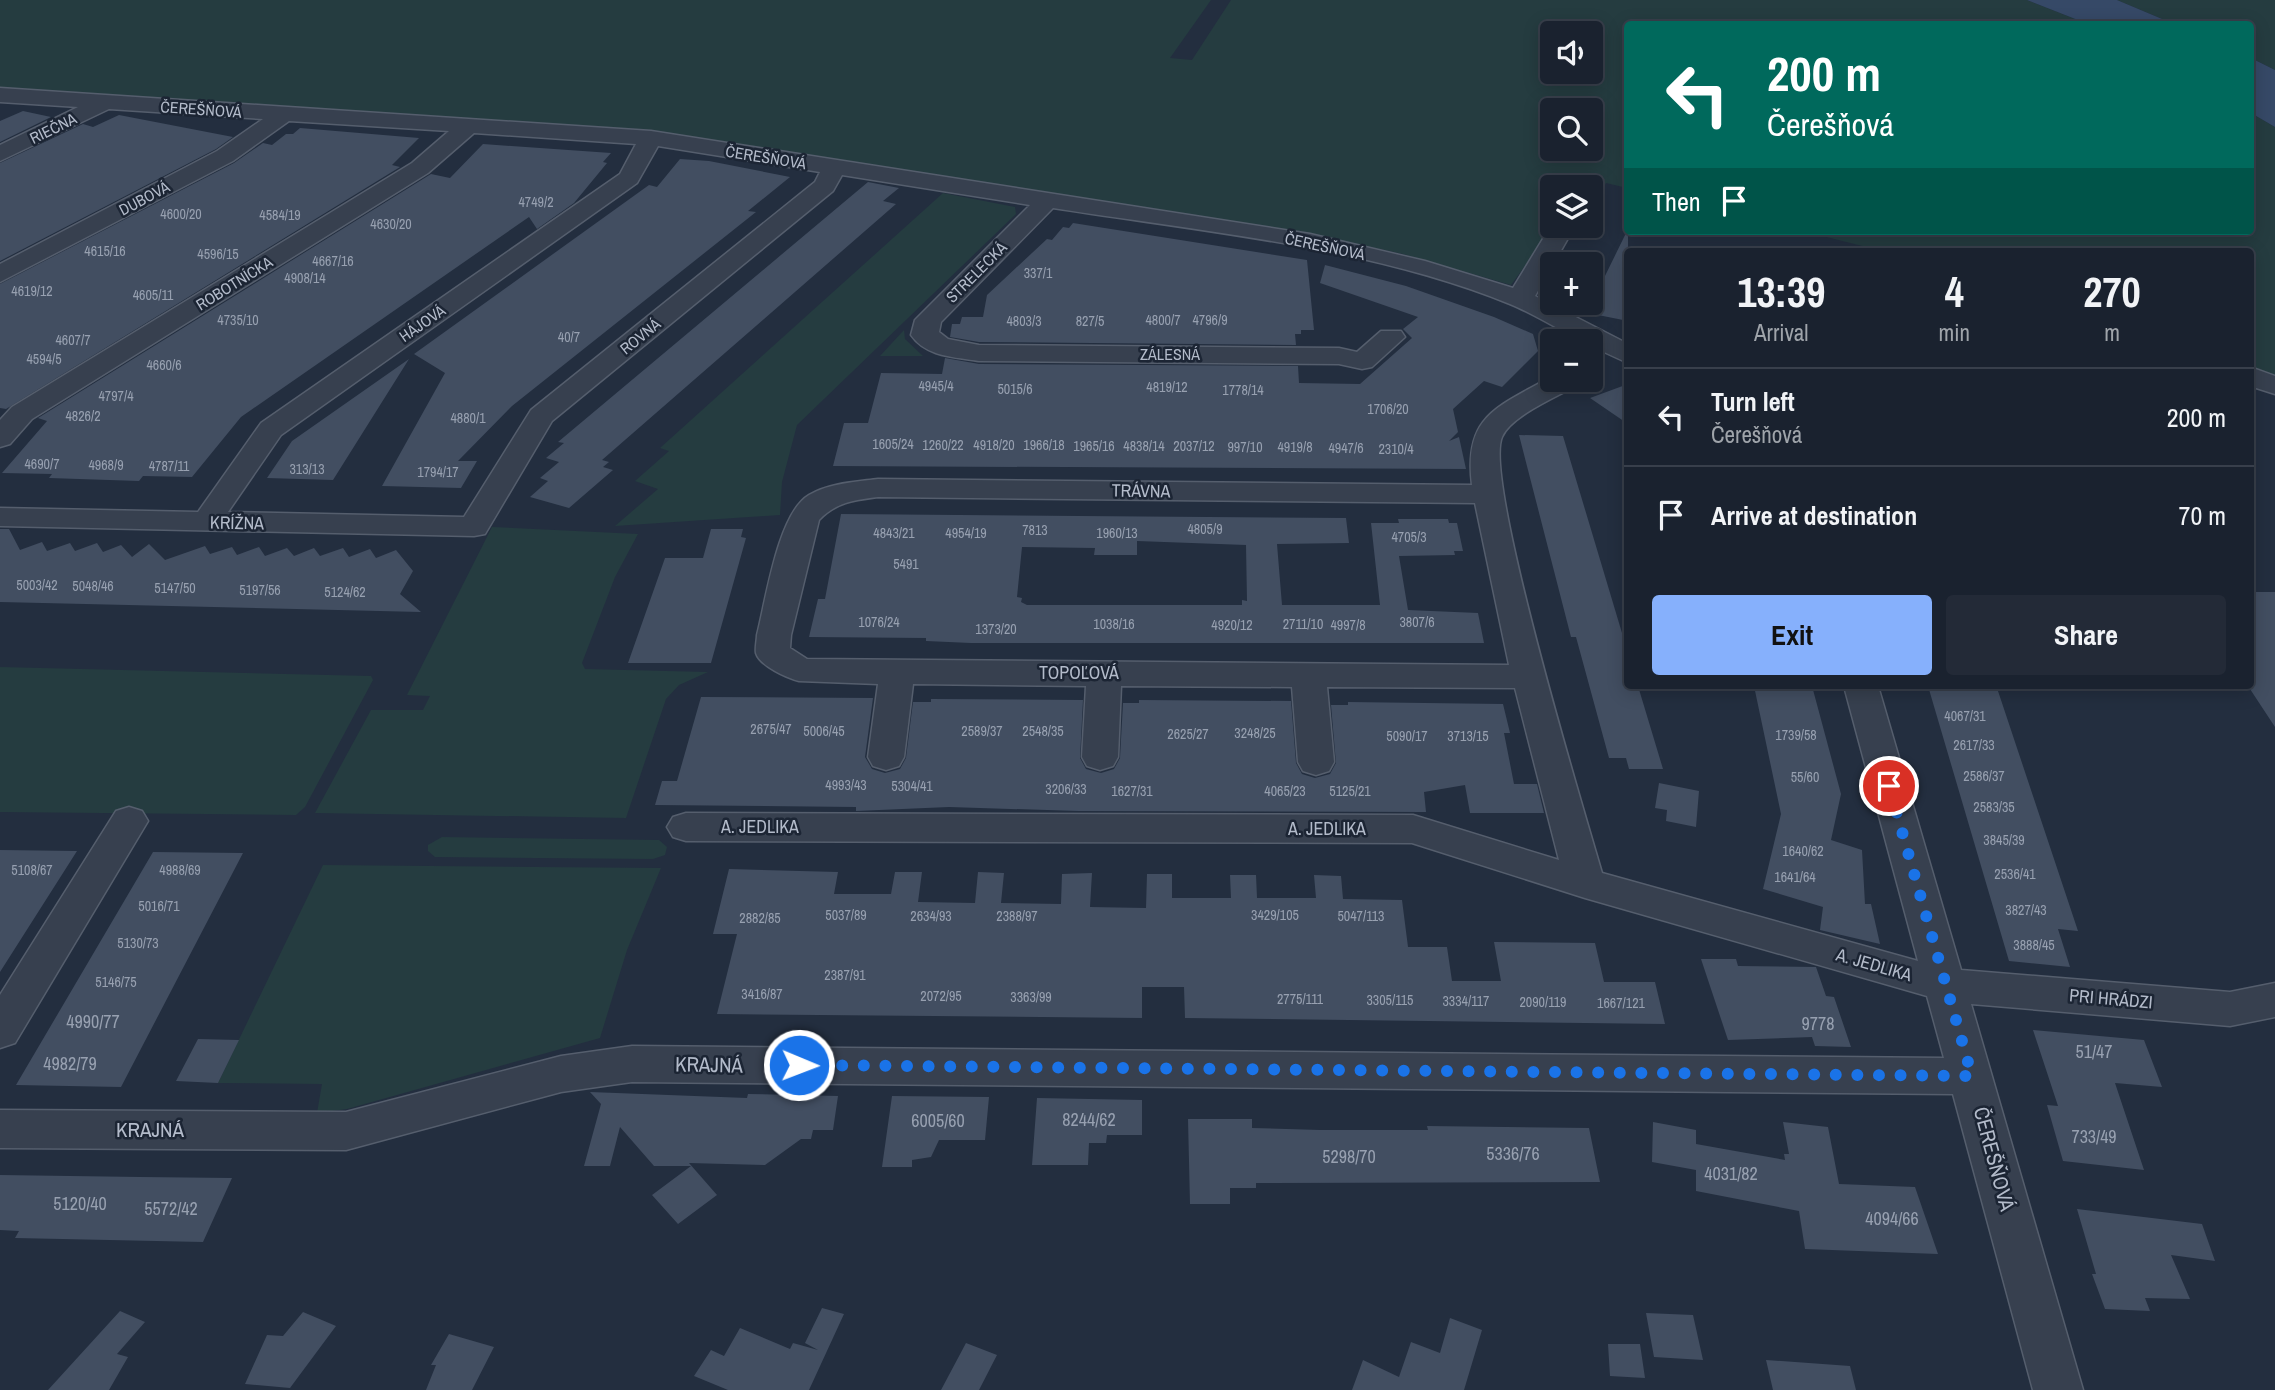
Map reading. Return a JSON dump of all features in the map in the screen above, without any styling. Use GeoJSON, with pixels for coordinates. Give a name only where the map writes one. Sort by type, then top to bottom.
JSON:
{"type":"FeatureCollection","features":[{"type":"Feature","properties":{"kind":"street","name":"ČEREŠŇOVÁ"},"geometry":{"type":"LineString","coordinates":[[0,95],[651,138],[1048,200],[1310,242],[1416,266],[1520,299],[1624,353]]}},
{"type":"Feature","properties":{"kind":"street","name":"RIEČNA"},"geometry":{"type":"LineString","coordinates":[[0,154],[105,102]]}},
{"type":"Feature","properties":{"kind":"street","name":"DUBOVÁ"},"geometry":{"type":"LineString","coordinates":[[0,274],[225,156],[283,115]]}},
{"type":"Feature","properties":{"kind":"street","name":"ROBOTNÍCKA"},"geometry":{"type":"LineString","coordinates":[[0,438],[22,413],[420,168],[468,127]]}},
{"type":"Feature","properties":{"kind":"street","name":"HÁJOVÁ"},"geometry":{"type":"LineString","coordinates":[[206,523],[271,429],[629,178],[651,138]]}},
{"type":"Feature","properties":{"kind":"street","name":"ROVNÁ"},"geometry":{"type":"LineString","coordinates":[[474,527],[541,416],[824,186],[834,168]]}},
{"type":"Feature","properties":{"kind":"street","name":"STRELECKÁ"},"geometry":{"type":"LineString","coordinates":[[940,346],[925,335],[928,320],[1048,200]]}},
{"type":"Feature","properties":{"kind":"street"},"geometry":{"type":"LineString","coordinates":[[1520,299],[1556,238]]}},
{"type":"Feature","properties":{"kind":"street","name":"ZÁLESNÁ"},"geometry":{"type":"LineString","coordinates":[[940,346],[979,353],[1339,356],[1362,361],[1391,337]]}},
{"type":"Feature","properties":{"kind":"street"},"geometry":{"type":"LineString","coordinates":[[1603,361],[1624,353]]}},
{"type":"Feature","properties":{"kind":"street"},"geometry":{"type":"LineString","coordinates":[[2254,376],[2275,386]]}},
{"type":"Feature","properties":{"kind":"street"},"geometry":{"type":"LineString","coordinates":[[1546,392],[1496,423],[1484,442],[1488,494],[1530,677],[1585,883]]}},
{"type":"Feature","properties":{"kind":"street","name":"TRÁVNA"},"geometry":{"type":"LineString","coordinates":[[804,517],[819,502],[845,492],[878,488],[1488,494]]}},
{"type":"Feature","properties":{"kind":"street","name":"KRÍŽNA"},"geometry":{"type":"LineString","coordinates":[[0,517],[474,527]]}},
{"type":"Feature","properties":{"kind":"street","name":"TOPOĽOVÁ"},"geometry":{"type":"LineString","coordinates":[[804,517],[774,635],[773,652],[799,670],[1530,677]]}},
{"type":"Feature","properties":{"kind":"street"},"geometry":{"type":"LineString","coordinates":[[886,757],[897,673]]}},
{"type":"Feature","properties":{"kind":"street"},"geometry":{"type":"LineString","coordinates":[[1100,757],[1104,673]]}},
{"type":"Feature","properties":{"kind":"street"},"geometry":{"type":"LineString","coordinates":[[1309,676],[1316,762]]}},
{"type":"Feature","properties":{"kind":"street","name":"ČEREŠŇOVÁ"},"geometry":{"type":"LineString","coordinates":[[1862,689],[2058,1390]]}},
{"type":"Feature","properties":{"kind":"street"},"geometry":{"type":"LineString","coordinates":[[0,1031],[129,821]]}},
{"type":"Feature","properties":{"kind":"street","name":"A. JEDLIKA"},"geometry":{"type":"LineString","coordinates":[[686,827],[1413,829],[1585,883],[1945,985]]}},
{"type":"Feature","properties":{"kind":"street","name":"PRI HRÁDZI"},"geometry":{"type":"LineString","coordinates":[[1945,985],[2230,1009],[2275,1000]]}},
{"type":"Feature","properties":{"kind":"street","name":"KRAJNÁ"},"geometry":{"type":"LineString","coordinates":[[0,1129],[346,1131],[561,1074],[632,1064],[1972,1076]]}},
{"type":"Feature","properties":{"kind":"green space"},"geometry":{"type":"Polygon","coordinates":[[[0,0],[1211,0],[1170,58],[1192,60],[1231,0],[2027,0],[2080,21],[1624,21],[1624,187],[1606,183],[1603,189],[1603,175],[1540,175],[1540,238],[1545,238],[1511,285],[1403,254],[1305,233],[656,131],[0,89],[0,0]]]}},
{"type":"Feature","properties":{"kind":"green space"},"geometry":{"type":"Polygon","coordinates":[[[2117,0],[2275,0],[2275,70],[2254,60],[2254,21],[2167,21],[2117,0]]]}},
{"type":"Feature","properties":{"kind":"green space"},"geometry":{"type":"Polygon","coordinates":[[[2254,115],[2275,127],[2275,387],[2254,376],[2254,248],[1870,248],[1819,235],[2254,235],[2254,115]]]}},
{"type":"Feature","properties":{"kind":"green space"},"geometry":{"type":"Polygon","coordinates":[[[943,193],[1015,207],[1016,214],[797,425],[782,482],[780,515],[615,526],[658,489],[635,481],[669,451],[660,448],[943,193]]]}},
{"type":"Feature","properties":{"kind":"green space"},"geometry":{"type":"Polygon","coordinates":[[[904,330],[905,339],[923,356],[880,356],[904,330]]]}},
{"type":"Feature","properties":{"kind":"green space"},"geometry":{"type":"Polygon","coordinates":[[[492,527],[638,534],[615,577],[582,663],[585,669],[708,672],[679,685],[666,699],[626,818],[315,813],[371,710],[423,710],[430,696],[407,695],[492,527]]]}},
{"type":"Feature","properties":{"kind":"green space"},"geometry":{"type":"Polygon","coordinates":[[[0,667],[371,676],[373,680],[305,807],[296,815],[0,812],[0,667]]]}},
{"type":"Feature","properties":{"kind":"green space"},"geometry":{"type":"Polygon","coordinates":[[[442,837],[659,840],[667,847],[665,855],[653,859],[435,857],[428,851],[428,845],[442,837]]]}},
{"type":"Feature","properties":{"kind":"green space"},"geometry":{"type":"Polygon","coordinates":[[[323,865],[661,868],[627,950],[600,1038],[347,1109],[317,1113],[322,1084],[218,1083],[323,865]]]}},
{"type":"Feature","properties":{"kind":"water"},"geometry":{"type":"Polygon","coordinates":[[[2027,0],[2117,0],[2167,21],[2080,21],[2027,0]]]}},
{"type":"Feature","properties":{"kind":"water"},"geometry":{"type":"Polygon","coordinates":[[[2254,60],[2275,70],[2275,127],[2254,115],[2254,60]]]}},
{"type":"Feature","properties":{"kind":"building"},"geometry":{"type":"Polygon","coordinates":[[[23,111],[51,117],[0,142],[0,121],[23,111]]]}},
{"type":"Feature","properties":{"kind":"building"},"geometry":{"type":"Polygon","coordinates":[[[119,115],[233,137],[216,149],[0,261],[0,163],[83,124],[93,127],[119,115]]]}},
{"type":"Feature","properties":{"kind":"building"},"geometry":{"type":"Polygon","coordinates":[[[300,128],[419,138],[392,165],[400,167],[6,409],[0,408],[0,284],[234,163],[263,143],[272,145],[286,134],[293,134],[300,128]]]}},
{"type":"Feature","properties":{"kind":"building"},"geometry":{"type":"Polygon","coordinates":[[[483,144],[611,153],[603,162],[607,163],[574,203],[537,229],[529,217],[241,417],[192,477],[143,476],[139,481],[49,478],[52,474],[2,473],[47,421],[38,418],[431,174],[450,178],[483,144]]]}},
{"type":"Feature","properties":{"kind":"building"},"geometry":{"type":"Polygon","coordinates":[[[680,159],[709,161],[790,177],[748,211],[756,212],[512,406],[458,461],[477,461],[461,488],[382,486],[445,373],[414,354],[649,185],[657,187],[680,159]]]}},
{"type":"Feature","properties":{"kind":"building"},"geometry":{"type":"Polygon","coordinates":[[[868,182],[899,188],[883,201],[896,204],[602,460],[609,462],[603,467],[613,470],[569,508],[530,497],[548,481],[540,478],[559,462],[546,458],[564,443],[558,442],[868,182]]]}},
{"type":"Feature","properties":{"kind":"building"},"geometry":{"type":"Polygon","coordinates":[[[1073,223],[1307,260],[1314,330],[1301,330],[1301,334],[1295,334],[1296,345],[979,342],[950,337],[952,324],[960,324],[962,317],[983,317],[987,295],[1047,239],[1052,240],[1063,227],[1069,228],[1073,223]]]}},
{"type":"Feature","properties":{"kind":"building"},"geometry":{"type":"Polygon","coordinates":[[[1625,235],[1628,235],[1628,248],[1624,248],[1624,320],[1598,315],[1603,315],[1603,280],[1625,235]]]}},
{"type":"Feature","properties":{"kind":"building"},"geometry":{"type":"Polygon","coordinates":[[[1325,265],[1406,286],[1494,317],[1533,334],[1538,351],[1502,387],[1484,381],[1453,409],[1458,432],[1449,441],[1459,437],[1466,469],[833,466],[844,423],[868,423],[881,373],[942,374],[945,358],[979,364],[1298,366],[1299,383],[1360,384],[1412,338],[1403,329],[1418,317],[1320,283],[1325,265]]]}},
{"type":"Feature","properties":{"kind":"building"},"geometry":{"type":"Polygon","coordinates":[[[409,359],[333,480],[267,478],[292,441],[409,359]]]}},
{"type":"Feature","properties":{"kind":"building"},"geometry":{"type":"Polygon","coordinates":[[[1624,385],[1624,421],[1590,398],[1624,385]]]}},
{"type":"Feature","properties":{"kind":"building"},"geometry":{"type":"Polygon","coordinates":[[[1519,435],[1563,436],[1624,640],[1624,689],[1639,689],[1663,769],[1629,769],[1626,758],[1609,758],[1576,637],[1571,637],[1519,435]]]}},
{"type":"Feature","properties":{"kind":"building"},"geometry":{"type":"Polygon","coordinates":[[[841,514],[1346,518],[1349,543],[1277,544],[1282,605],[1380,605],[1371,523],[1399,523],[1398,519],[1448,519],[1449,523],[1457,523],[1463,551],[1454,551],[1455,555],[1399,556],[1408,610],[1478,613],[1484,643],[971,643],[926,641],[926,638],[809,637],[818,599],[825,599],[841,514]],[[1137,541],[1137,555],[1094,555],[1095,548],[1022,547],[1017,597],[1022,598],[1021,602],[1027,605],[1242,605],[1242,600],[1247,601],[1246,545],[1137,541]]]}},
{"type":"Feature","properties":{"kind":"building"},"geometry":{"type":"Polygon","coordinates":[[[0,529],[9,529],[20,550],[42,542],[47,551],[70,543],[75,551],[97,543],[103,552],[121,545],[132,557],[149,544],[165,560],[205,546],[210,554],[232,547],[237,555],[259,547],[265,556],[287,548],[294,556],[314,548],[320,556],[343,548],[349,557],[370,549],[376,558],[396,550],[413,571],[400,594],[421,612],[0,602],[0,529]]]}},
{"type":"Feature","properties":{"kind":"building"},"geometry":{"type":"Polygon","coordinates":[[[711,529],[743,529],[741,537],[746,538],[711,663],[628,663],[665,558],[703,558],[711,529]]]}},
{"type":"Feature","properties":{"kind":"building"},"geometry":{"type":"Polygon","coordinates":[[[2254,592],[2275,592],[2275,727],[2250,689],[2254,689],[2254,592]]]}},
{"type":"Feature","properties":{"kind":"building"},"geometry":{"type":"Polygon","coordinates":[[[1755,689],[1813,689],[1841,794],[1831,840],[1862,850],[1865,904],[1871,904],[1880,944],[1820,930],[1823,907],[1763,889],[1781,814],[1755,689]]]}},
{"type":"Feature","properties":{"kind":"building"},"geometry":{"type":"Polygon","coordinates":[[[1929,689],[1997,689],[2078,931],[2058,929],[2070,967],[2009,961],[1929,689]]]}},
{"type":"Feature","properties":{"kind":"building"},"geometry":{"type":"Polygon","coordinates":[[[701,697],[873,698],[865,757],[872,769],[885,773],[900,769],[906,758],[913,702],[931,702],[931,699],[1083,700],[1080,758],[1086,769],[1101,773],[1114,769],[1120,758],[1123,703],[1139,703],[1139,700],[1291,701],[1296,763],[1302,774],[1315,778],[1330,774],[1336,763],[1331,705],[1348,705],[1348,702],[1503,704],[1510,733],[1504,733],[1514,784],[1537,784],[1544,813],[1470,813],[1465,785],[1424,792],[1426,812],[1078,811],[949,807],[856,811],[856,807],[655,805],[662,781],[677,781],[701,697]]]}},
{"type":"Feature","properties":{"kind":"building"},"geometry":{"type":"Polygon","coordinates":[[[1659,783],[1699,791],[1696,827],[1666,821],[1667,810],[1655,808],[1659,783]]]}},
{"type":"Feature","properties":{"kind":"building"},"geometry":{"type":"Polygon","coordinates":[[[0,850],[77,851],[0,972],[0,850]]]}},
{"type":"Feature","properties":{"kind":"building"},"geometry":{"type":"Polygon","coordinates":[[[153,852],[243,853],[121,1087],[16,1085],[153,852]]]}},
{"type":"Feature","properties":{"kind":"building"},"geometry":{"type":"Polygon","coordinates":[[[729,869],[838,872],[834,894],[891,894],[895,872],[922,872],[918,902],[975,903],[978,872],[1004,873],[1001,903],[1061,904],[1062,874],[1092,873],[1090,907],[1146,908],[1147,874],[1172,874],[1172,898],[1231,898],[1230,875],[1256,875],[1257,898],[1316,898],[1314,875],[1341,876],[1343,899],[1402,900],[1408,947],[1447,947],[1452,981],[1501,981],[1494,942],[1595,943],[1604,982],[1655,982],[1665,1024],[1185,1018],[1184,987],[1142,987],[1142,1018],[717,1014],[737,934],[713,934],[729,869]]]}},
{"type":"Feature","properties":{"kind":"building"},"geometry":{"type":"Polygon","coordinates":[[[1701,959],[1736,959],[1738,966],[1816,967],[1826,996],[1834,997],[1851,1047],[1815,1046],[1812,1037],[1728,1040],[1701,959]]]}},
{"type":"Feature","properties":{"kind":"building"},"geometry":{"type":"Polygon","coordinates":[[[2033,1030],[2144,1040],[2162,1087],[2115,1083],[2144,1170],[2063,1161],[2047,1105],[2058,1106],[2033,1030]]]}},
{"type":"Feature","properties":{"kind":"building"},"geometry":{"type":"Polygon","coordinates":[[[198,1039],[239,1040],[218,1083],[176,1081],[198,1039]]]}},
{"type":"Feature","properties":{"kind":"building"},"geometry":{"type":"Polygon","coordinates":[[[590,1092],[747,1098],[748,1094],[838,1096],[833,1130],[813,1130],[811,1139],[801,1139],[765,1165],[689,1163],[717,1195],[678,1224],[652,1195],[691,1166],[654,1166],[620,1127],[610,1166],[584,1166],[601,1104],[590,1092]]]}},
{"type":"Feature","properties":{"kind":"building"},"geometry":{"type":"Polygon","coordinates":[[[892,1096],[989,1097],[985,1140],[939,1140],[931,1157],[912,1160],[912,1167],[882,1167],[892,1096]]]}},
{"type":"Feature","properties":{"kind":"building"},"geometry":{"type":"Polygon","coordinates":[[[1037,1098],[1142,1100],[1142,1135],[1107,1135],[1106,1143],[1089,1143],[1088,1165],[1032,1165],[1037,1098]]]}},
{"type":"Feature","properties":{"kind":"building"},"geometry":{"type":"Polygon","coordinates":[[[1188,1119],[1252,1119],[1252,1128],[1320,1130],[1428,1130],[1427,1126],[1589,1128],[1600,1182],[1256,1183],[1256,1188],[1230,1188],[1230,1204],[1190,1204],[1188,1119]]]}},
{"type":"Feature","properties":{"kind":"building"},"geometry":{"type":"Polygon","coordinates":[[[1653,1122],[1696,1130],[1696,1144],[1785,1160],[1784,1154],[1789,1154],[1783,1122],[1828,1127],[1839,1184],[1915,1187],[1938,1254],[1805,1249],[1799,1211],[1696,1191],[1696,1170],[1652,1162],[1653,1122]]]}},
{"type":"Feature","properties":{"kind":"building"},"geometry":{"type":"Polygon","coordinates":[[[0,1175],[232,1178],[203,1242],[15,1238],[19,1231],[0,1230],[0,1175]]]}},
{"type":"Feature","properties":{"kind":"building"},"geometry":{"type":"Polygon","coordinates":[[[2077,1209],[2202,1224],[2215,1261],[2171,1255],[2190,1299],[2145,1298],[2150,1311],[2105,1309],[2092,1274],[2096,1274],[2077,1209]]]}},
{"type":"Feature","properties":{"kind":"building"},"geometry":{"type":"Polygon","coordinates":[[[822,1308],[844,1314],[809,1390],[728,1390],[694,1376],[711,1350],[724,1356],[740,1328],[790,1349],[793,1343],[818,1350],[805,1343],[822,1308]]]}},
{"type":"Feature","properties":{"kind":"building"},"geometry":{"type":"Polygon","coordinates":[[[120,1311],[145,1322],[117,1354],[128,1357],[109,1390],[48,1390],[120,1311]]]}},
{"type":"Feature","properties":{"kind":"building"},"geometry":{"type":"Polygon","coordinates":[[[303,1312],[336,1326],[290,1388],[245,1384],[267,1335],[283,1336],[303,1312]]]}},
{"type":"Feature","properties":{"kind":"building"},"geometry":{"type":"Polygon","coordinates":[[[1646,1313],[1693,1315],[1703,1360],[1654,1357],[1646,1313]]]}},
{"type":"Feature","properties":{"kind":"building"},"geometry":{"type":"Polygon","coordinates":[[[1450,1318],[1482,1330],[1464,1390],[1352,1390],[1363,1360],[1399,1377],[1411,1342],[1440,1353],[1450,1318]]]}},
{"type":"Feature","properties":{"kind":"building"},"geometry":{"type":"Polygon","coordinates":[[[449,1334],[494,1347],[472,1390],[426,1390],[436,1365],[431,1365],[449,1334]]]}},
{"type":"Feature","properties":{"kind":"building"},"geometry":{"type":"Polygon","coordinates":[[[966,1343],[997,1355],[979,1390],[941,1390],[966,1343]]]}},
{"type":"Feature","properties":{"kind":"building"},"geometry":{"type":"Polygon","coordinates":[[[1608,1344],[1640,1344],[1645,1378],[1610,1376],[1608,1344]]]}},
{"type":"Feature","properties":{"kind":"building"},"geometry":{"type":"Polygon","coordinates":[[[1766,1360],[1850,1366],[1856,1390],[1773,1390],[1766,1360]]]}},
{"type":"Feature","properties":{"kind":"route"},"geometry":{"type":"LineString","coordinates":[[799,1065],[1972,1076],[1889,786]]}}]}
